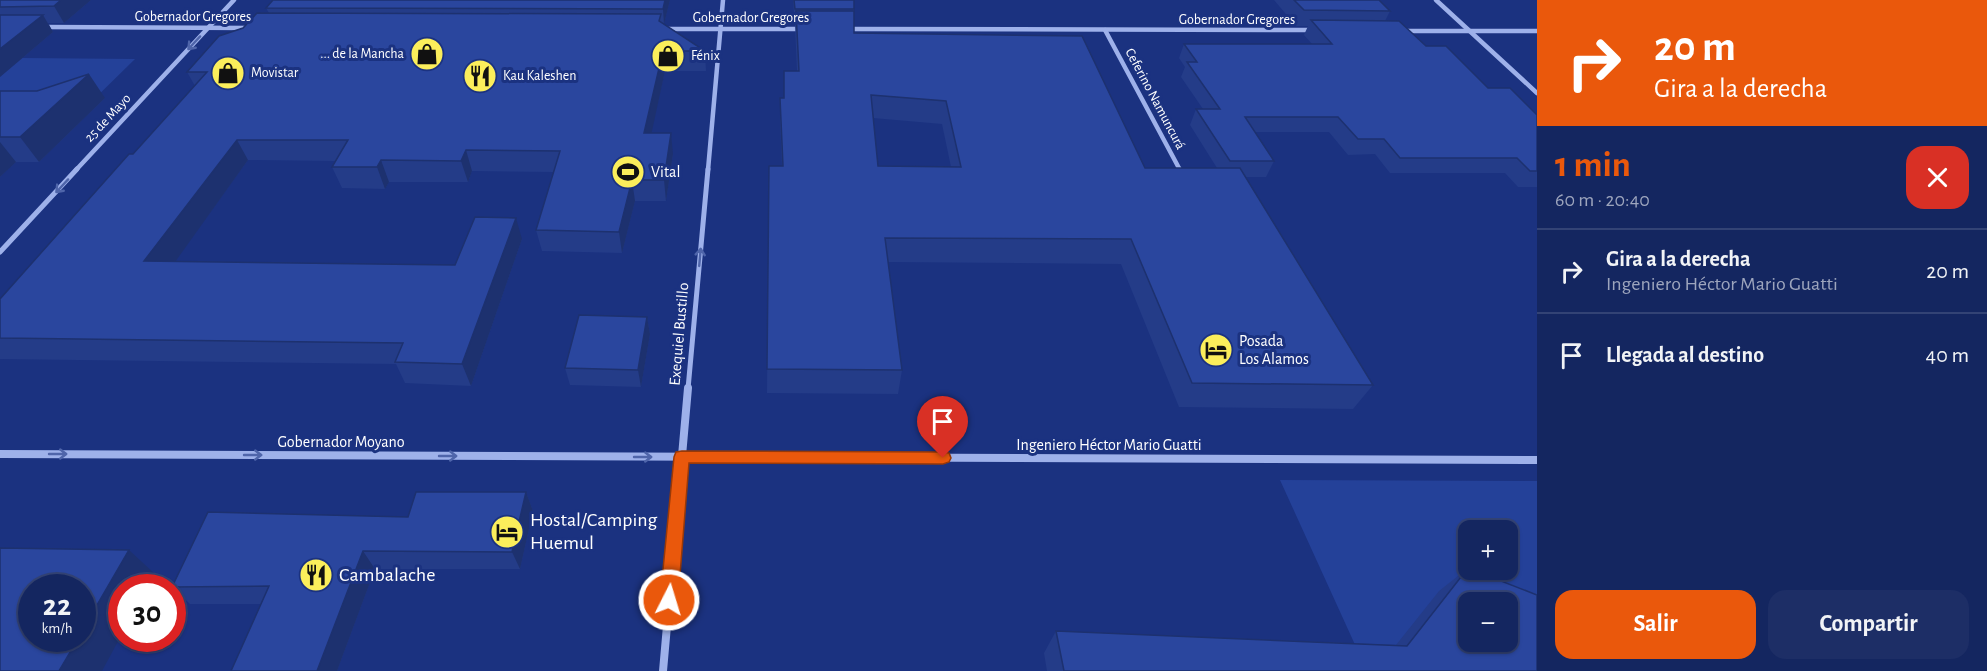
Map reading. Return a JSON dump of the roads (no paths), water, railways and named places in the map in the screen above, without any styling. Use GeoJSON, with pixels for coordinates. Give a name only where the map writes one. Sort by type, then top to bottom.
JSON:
{"type":"FeatureCollection","features":[{"type":"Feature","properties":{"kind":"street","name":"25 de Mayo"},"geometry":{"type":"LineString","coordinates":[[0,252],[234,0]]}},
{"type":"Feature","properties":{"kind":"street","name":"Exequiel Bustillo"},"geometry":{"type":"LineString","coordinates":[[663,671],[723,0]]}},
{"type":"Feature","properties":{"kind":"street"},"geometry":{"type":"LineString","coordinates":[[1436,0],[1537,93]]}},
{"type":"Feature","properties":{"kind":"street","name":"Gobernador Gregores"},"geometry":{"type":"LineString","coordinates":[[35,27],[256,28]]}},
{"type":"Feature","properties":{"kind":"street","name":"Gobernador Gregores"},"geometry":{"type":"LineString","coordinates":[[661,29],[802,29]]}},
{"type":"Feature","properties":{"kind":"street","name":"Gobernador Gregores"},"geometry":{"type":"LineString","coordinates":[[837,29],[1316,30]]}},
{"type":"Feature","properties":{"kind":"street","name":"Ceferino Namuncurá"},"geometry":{"type":"LineString","coordinates":[[1105,30],[1184,179]]}},
{"type":"Feature","properties":{"kind":"street"},"geometry":{"type":"LineString","coordinates":[[1398,31],[1537,31]]}},
{"type":"Feature","properties":{"kind":"street","name":"Gobernador Moyano"},"geometry":{"type":"LineString","coordinates":[[0,454],[682,457]]}},
{"type":"Feature","properties":{"kind":"street","name":"Ingeniero Héctor Mario Guatti"},"geometry":{"type":"LineString","coordinates":[[682,457],[1537,460]]}},
{"type":"Feature","properties":{"kind":"place","name":"... de la Mancha"},"geometry":{"type":"Point","coordinates":[427,54]}},
{"type":"Feature","properties":{"kind":"place","name":"Fénix"},"geometry":{"type":"Point","coordinates":[668,56]}},
{"type":"Feature","properties":{"kind":"place","name":"Movistar"},"geometry":{"type":"Point","coordinates":[228,73]}},
{"type":"Feature","properties":{"kind":"place","name":"Kau Kaleshen"},"geometry":{"type":"Point","coordinates":[480,76]}},
{"type":"Feature","properties":{"kind":"place","name":"Vital"},"geometry":{"type":"Point","coordinates":[628,172]}},
{"type":"Feature","properties":{"kind":"place","name":"Posada Los Alamos"},"geometry":{"type":"Point","coordinates":[1216,350]}},
{"type":"Feature","properties":{"kind":"place","name":"Hostal/Camping Huemul"},"geometry":{"type":"Point","coordinates":[507,532]}},
{"type":"Feature","properties":{"kind":"place","name":"Cambalache"},"geometry":{"type":"Point","coordinates":[316,575]}}]}
